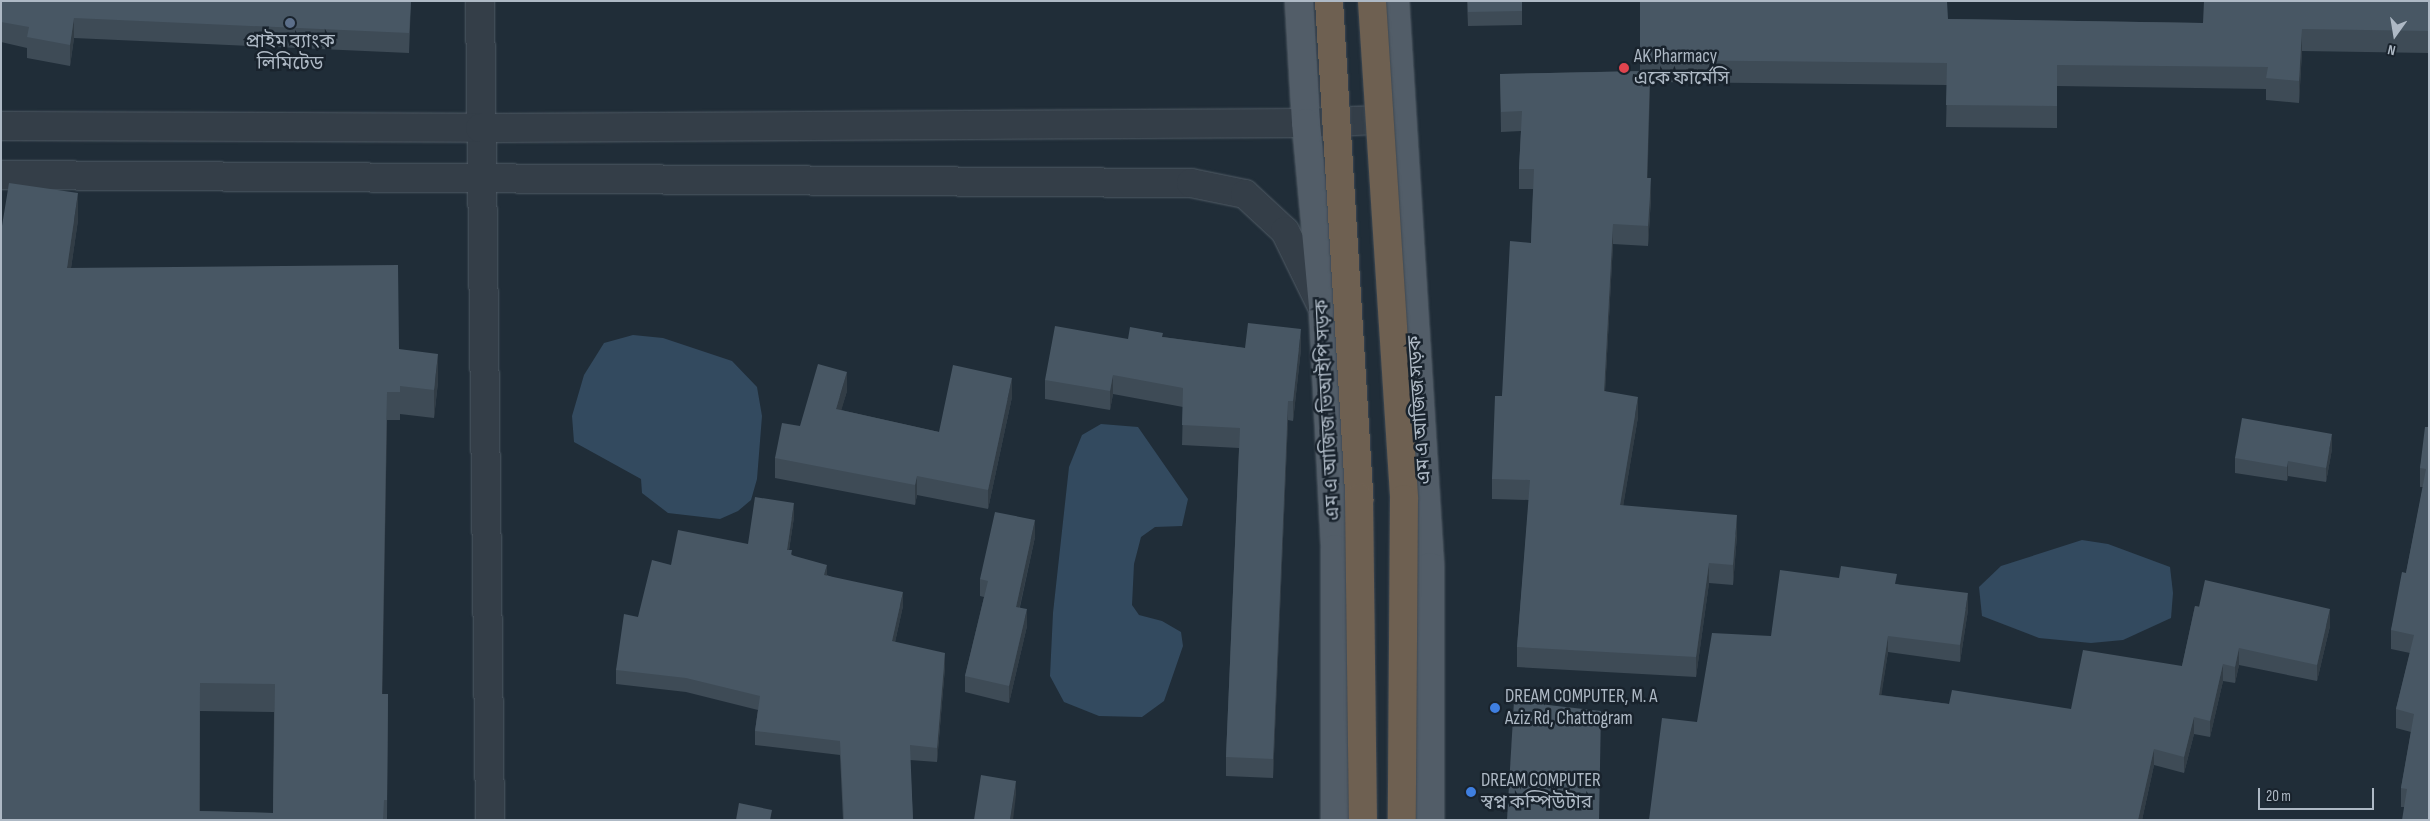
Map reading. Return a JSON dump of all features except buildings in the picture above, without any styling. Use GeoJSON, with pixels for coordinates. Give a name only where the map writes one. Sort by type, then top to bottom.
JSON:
{"type":"FeatureCollection","features":[{"type":"Feature","properties":{"kind":"highway"},"geometry":{"type":"LineString","coordinates":[[1329,1],[1359,498],[1363,820]]}},
{"type":"Feature","properties":{"kind":"highway"},"geometry":{"type":"LineString","coordinates":[[1372,1],[1404,500],[1402,820]]}},
{"type":"Feature","properties":{"kind":"main road","name":"এম এ আজিজ ভিআইপি সড়ক"},"geometry":{"type":"LineString","coordinates":[[1299,1],[1306,123],[1323,308],[1335,548],[1335,820]]}},
{"type":"Feature","properties":{"kind":"main road","name":"এম এ আজিজ সড়ক"},"geometry":{"type":"LineString","coordinates":[[1395,1],[1430,567],[1430,820]]}},
{"type":"Feature","properties":{"kind":"street"},"geometry":{"type":"LineString","coordinates":[[480,1],[480,128],[484,176],[490,820]]}},
{"type":"Feature","properties":{"kind":"street"},"geometry":{"type":"LineString","coordinates":[[1,126],[480,128],[1306,123],[1402,119]]}},
{"type":"Feature","properties":{"kind":"street"},"geometry":{"type":"LineString","coordinates":[[1,175],[484,176],[1192,183],[1245,194],[1285,231],[1323,308]]}},
{"type":"Feature","properties":{"kind":"water"},"geometry":{"type":"Polygon","coordinates":[[[633,335],[663,338],[732,361],[757,387],[762,416],[757,479],[751,500],[738,511],[720,519],[668,513],[642,493],[641,479],[574,442],[572,416],[584,375],[604,343],[633,335]]]}},
{"type":"Feature","properties":{"kind":"water"},"geometry":{"type":"Polygon","coordinates":[[[1101,424],[1138,427],[1188,499],[1182,526],[1155,527],[1141,537],[1134,564],[1132,605],[1139,615],[1162,621],[1181,632],[1183,646],[1164,701],[1142,717],[1099,716],[1064,702],[1050,676],[1053,613],[1069,467],[1082,435],[1101,424]]]}},
{"type":"Feature","properties":{"kind":"water"},"geometry":{"type":"Polygon","coordinates":[[[2082,540],[2108,544],[2170,567],[2173,593],[2171,618],[2123,640],[2091,643],[2039,638],[1982,616],[1979,587],[2001,566],[2082,540]]]}},
{"type":"Feature","properties":{"kind":"place","name":"প্রাইম ব্যাংক লিমিটেড"},"geometry":{"type":"Point","coordinates":[290,23]}},
{"type":"Feature","properties":{"kind":"place","name":"AK Pharmacy একে ফার্মেসি"},"geometry":{"type":"Point","coordinates":[1624,68]}},
{"type":"Feature","properties":{"kind":"place","name":"DREAM COMPUTER, M. A Aziz Rd, Chattogram"},"geometry":{"type":"Point","coordinates":[1495,708]}},
{"type":"Feature","properties":{"kind":"place","name":"DREAM COMPUTER স্বপ্ন কম্পিউটার"},"geometry":{"type":"Point","coordinates":[1471,792]}}]}
